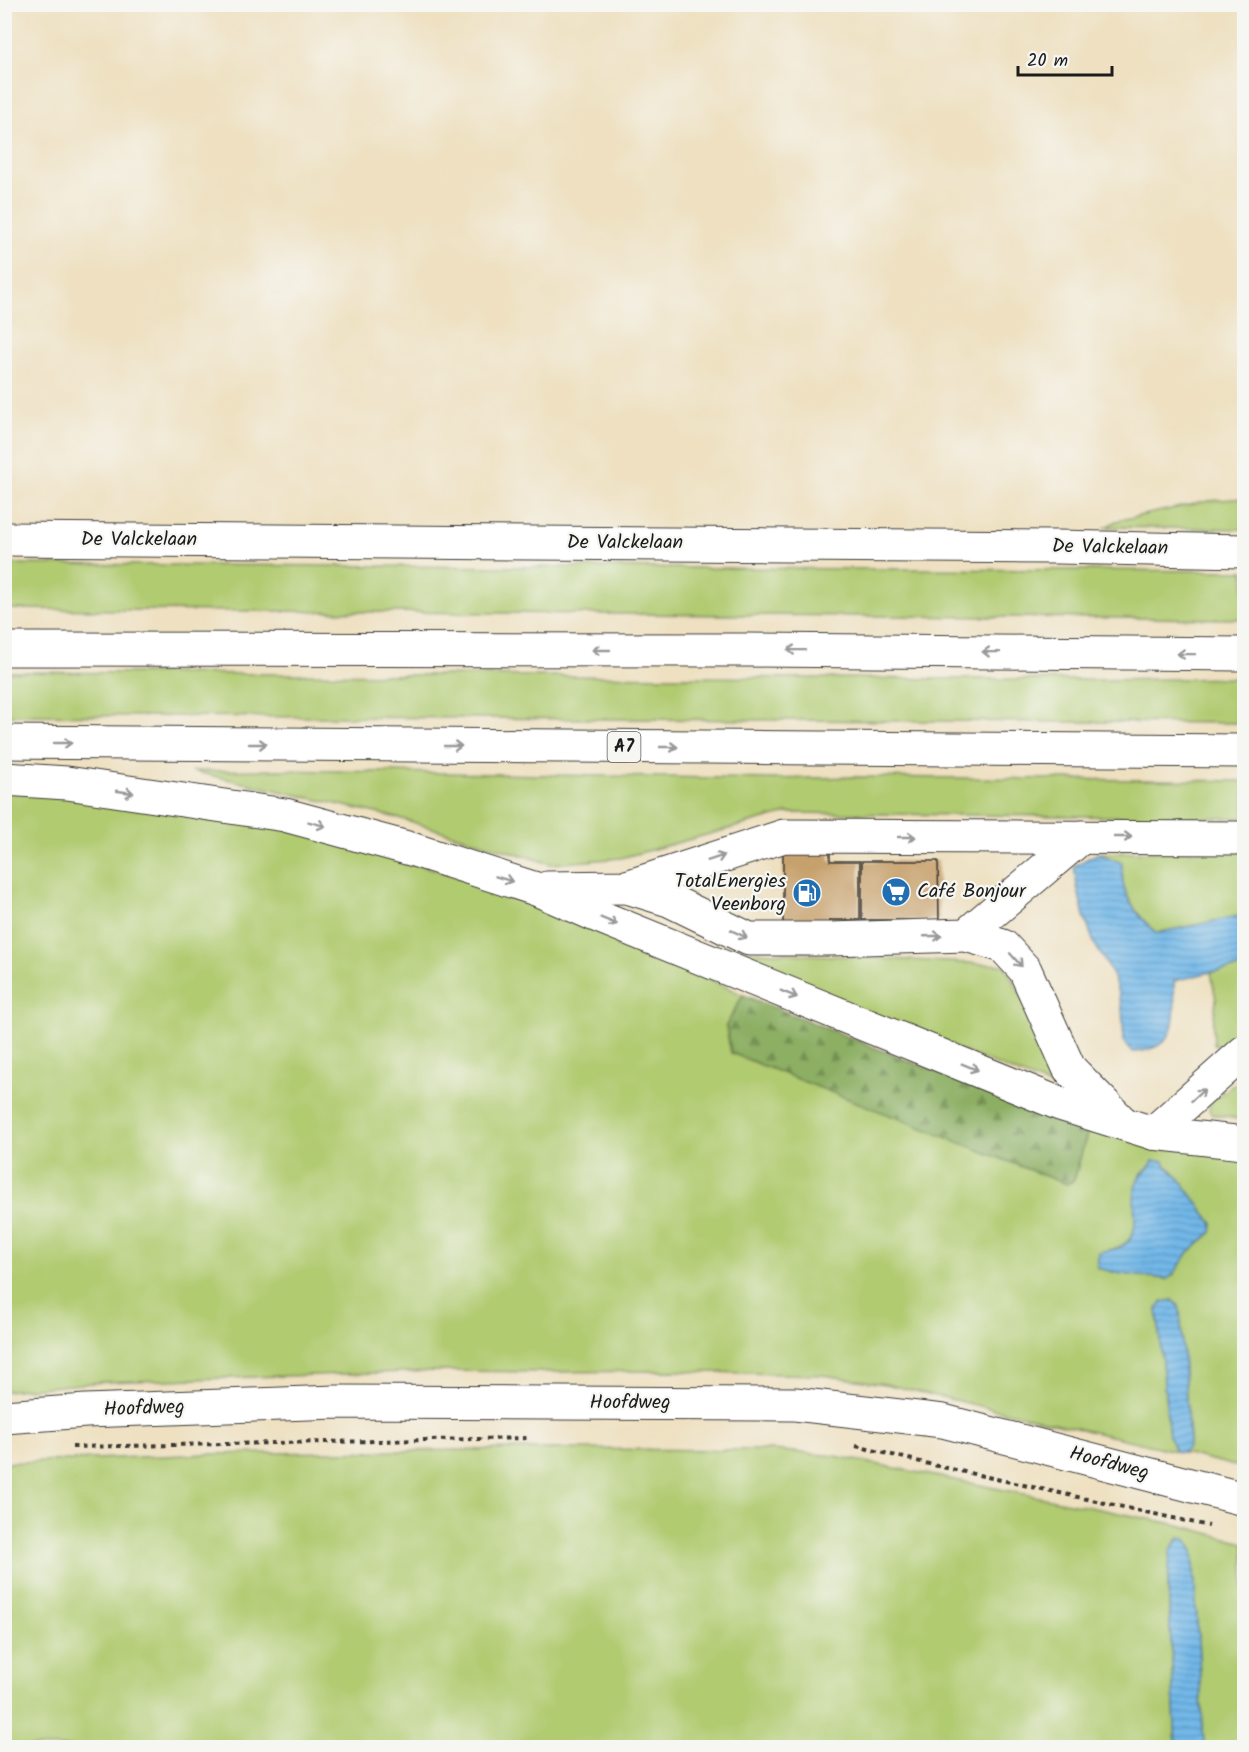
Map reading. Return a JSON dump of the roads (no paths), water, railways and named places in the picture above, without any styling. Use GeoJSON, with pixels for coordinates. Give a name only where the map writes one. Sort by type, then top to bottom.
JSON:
{"type":"FeatureCollection","features":[{"type":"Feature","properties":{"kind":"main road","name":"De Valckelaan"},"geometry":{"type":"LineString","coordinates":[[4,539],[1045,546],[1245,550]]}},
{"type":"Feature","properties":{"kind":"main road"},"geometry":{"type":"LineString","coordinates":[[4,649],[759,650],[1245,654]]}},
{"type":"Feature","properties":{"kind":"main road","name":"A7"},"geometry":{"type":"LineString","coordinates":[[4,742],[1245,751]]}},
{"type":"Feature","properties":{"kind":"main road"},"geometry":{"type":"LineString","coordinates":[[4,779],[67,783],[285,815],[411,849],[536,888],[592,914],[1060,1104],[1139,1128],[1245,1143]]}},
{"type":"Feature","properties":{"kind":"main road"},"geometry":{"type":"LineString","coordinates":[[536,888],[627,887],[784,836],[1245,838]]}},
{"type":"Feature","properties":{"kind":"main road"},"geometry":{"type":"LineString","coordinates":[[966,934],[1082,837]]}},
{"type":"Feature","properties":{"kind":"main road"},"geometry":{"type":"LineString","coordinates":[[627,887],[669,900],[748,939],[966,934],[1003,946],[1025,970],[1069,1068],[1139,1128]]}},
{"type":"Feature","properties":{"kind":"main road"},"geometry":{"type":"LineString","coordinates":[[1139,1128],[1245,1052]]}},
{"type":"Feature","properties":{"kind":"main road","name":"Hoofdweg"},"geometry":{"type":"LineString","coordinates":[[4,1417],[86,1411],[336,1402],[795,1404],[943,1421],[1245,1499]]}},
{"type":"Feature","properties":{"kind":"water"},"geometry":{"type":"Polygon","coordinates":[[[1098,853],[1122,863],[1123,884],[1129,900],[1157,933],[1244,915],[1244,967],[1174,981],[1175,1007],[1171,1030],[1167,1038],[1159,1045],[1148,1050],[1132,1052],[1124,1041],[1122,1007],[1113,975],[1094,943],[1084,916],[1074,866],[1098,853]]]}},
{"type":"Feature","properties":{"kind":"water"},"geometry":{"type":"Polygon","coordinates":[[[1153,1161],[1164,1161],[1166,1166],[1179,1178],[1213,1224],[1212,1232],[1189,1252],[1173,1275],[1167,1279],[1122,1274],[1097,1268],[1099,1252],[1115,1249],[1126,1243],[1132,1236],[1136,1184],[1153,1161]]]}},
{"type":"Feature","properties":{"kind":"water"},"geometry":{"type":"Polygon","coordinates":[[[1173,1300],[1180,1310],[1189,1441],[1183,1453],[1175,1451],[1169,1437],[1157,1308],[1163,1302],[1173,1300]]]}},
{"type":"Feature","properties":{"kind":"water"},"geometry":{"type":"Polygon","coordinates":[[[1179,1538],[1186,1539],[1193,1551],[1204,1747],[1176,1747],[1168,1584],[1170,1552],[1179,1538]]]}},
{"type":"Feature","properties":{"kind":"place","name":"Café Bonjour"},"geometry":{"type":"Point","coordinates":[896,892]}},
{"type":"Feature","properties":{"kind":"place","name":"TotalEnergies Veenborg"},"geometry":{"type":"Point","coordinates":[807,893]}}]}
